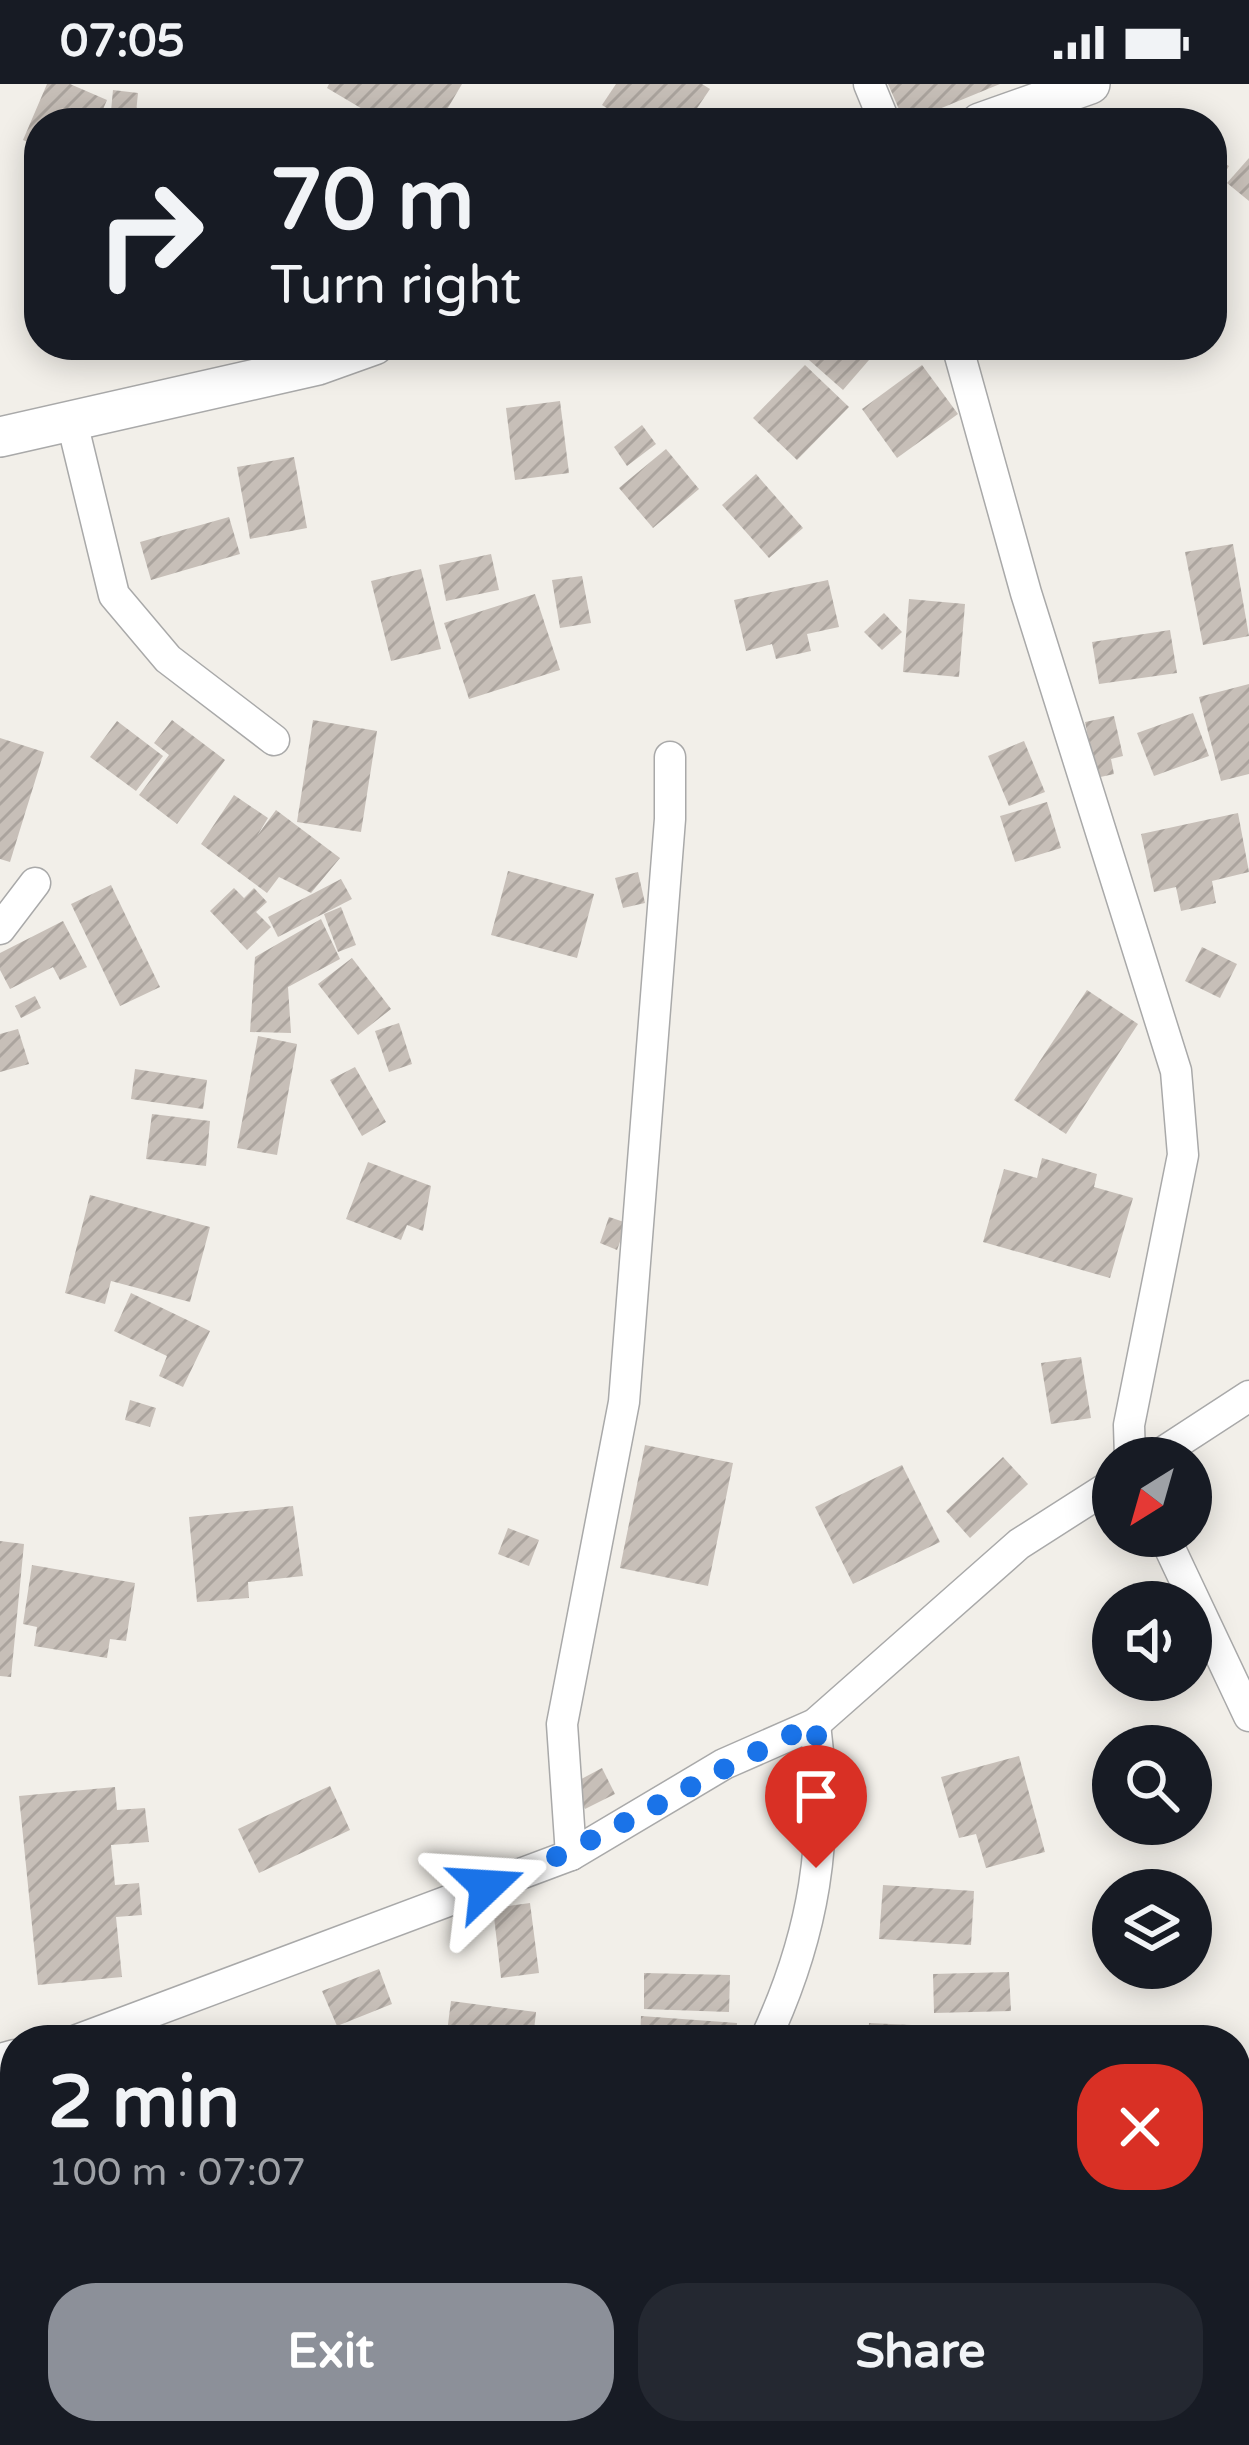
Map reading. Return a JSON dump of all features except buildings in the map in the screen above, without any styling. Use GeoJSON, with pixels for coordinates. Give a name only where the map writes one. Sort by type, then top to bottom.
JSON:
{"type":"FeatureCollection","features":[{"type":"Feature","properties":{"kind":"street"},"geometry":{"type":"LineString","coordinates":[[1022,108],[1090,84]]}},
{"type":"Feature","properties":{"kind":"street"},"geometry":{"type":"LineString","coordinates":[[0,437],[332,360]]}},
{"type":"Feature","properties":{"kind":"street"},"geometry":{"type":"LineString","coordinates":[[961,360],[1026,593],[1176,1071],[1183,1155],[1129,1437]]}},
{"type":"Feature","properties":{"kind":"street"},"geometry":{"type":"LineString","coordinates":[[71,418],[114,595],[168,659],[274,740]]}},
{"type":"Feature","properties":{"kind":"street"},"geometry":{"type":"LineString","coordinates":[[571,1855],[562,1724],[624,1402],[670,819],[670,757]]}},
{"type":"Feature","properties":{"kind":"street"},"geometry":{"type":"LineString","coordinates":[[0,929],[35,883]]}},
{"type":"Feature","properties":{"kind":"street"},"geometry":{"type":"LineString","coordinates":[[1186,1437],[1249,1396]]}},
{"type":"Feature","properties":{"kind":"street"},"geometry":{"type":"LineString","coordinates":[[117,2025],[571,1855],[724,1764],[815,1724],[1019,1544],[1092,1497]]}},
{"type":"Feature","properties":{"kind":"street"},"geometry":{"type":"LineString","coordinates":[[1174,1557],[1249,1716]]}},
{"type":"Feature","properties":{"kind":"street"},"geometry":{"type":"LineString","coordinates":[[772,2025],[788,1990],[812,1903],[825,1798],[815,1724]]}},
{"type":"Feature","properties":{"kind":"route"},"geometry":{"type":"LineString","coordinates":[[487,1886],[571,1855],[724,1764],[815,1724],[825,1798],[816,1868]]}}]}
